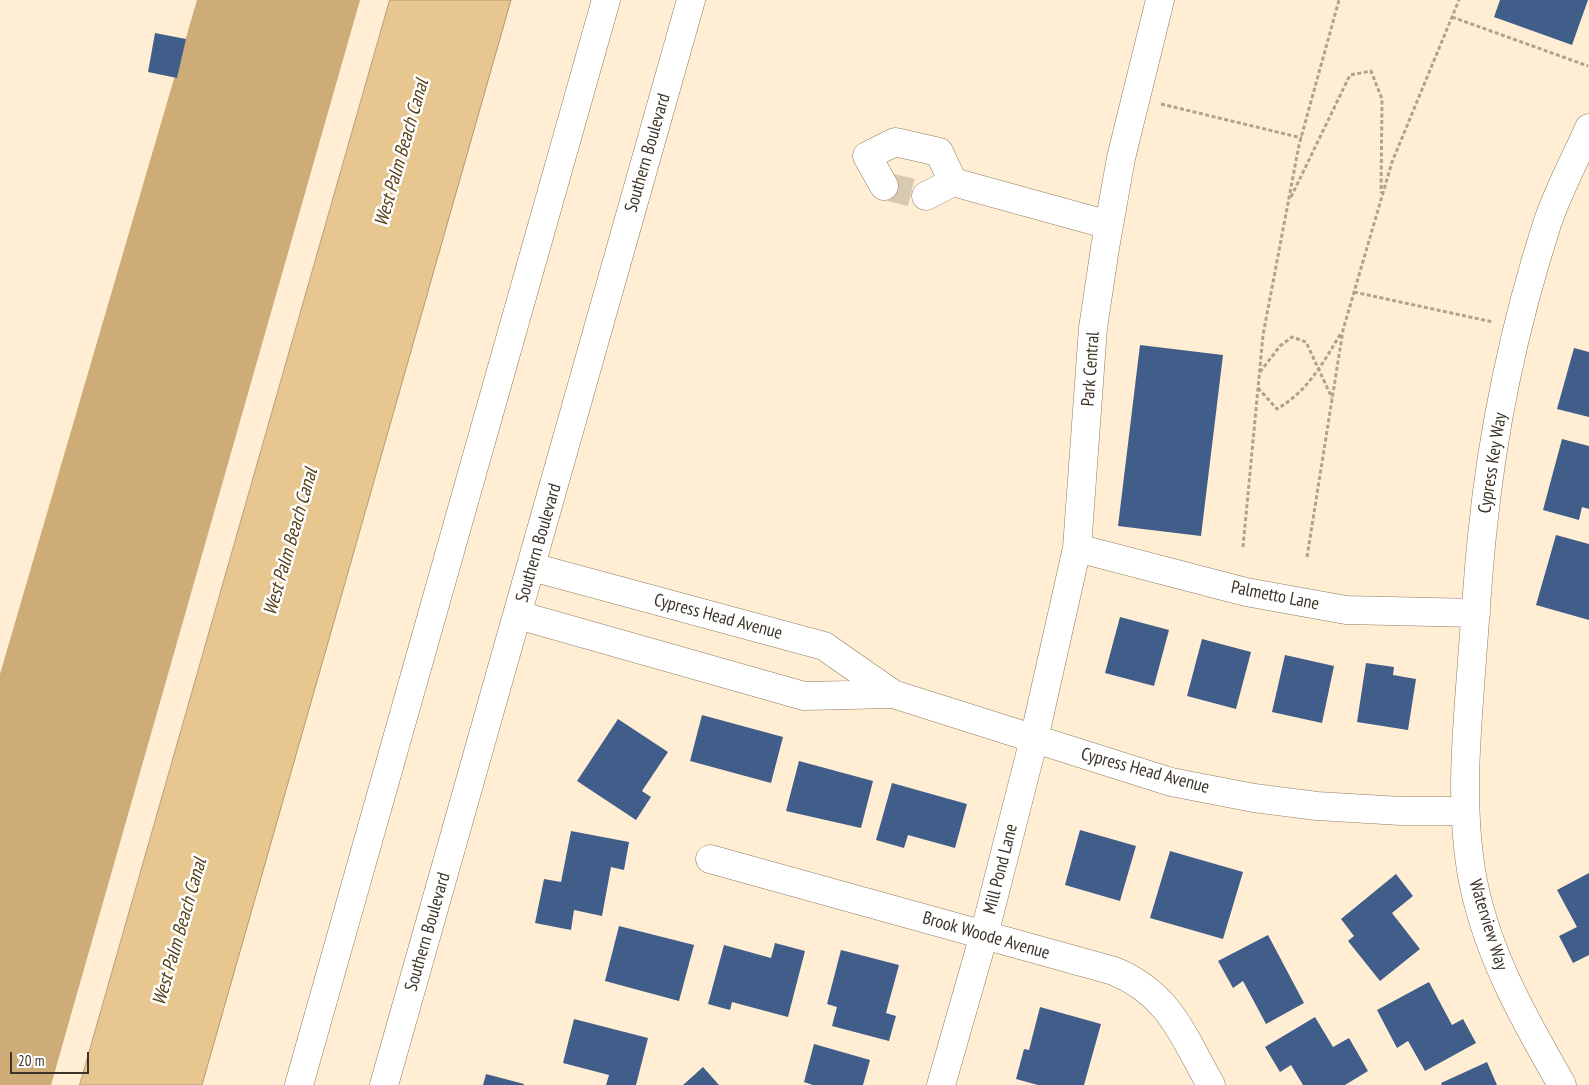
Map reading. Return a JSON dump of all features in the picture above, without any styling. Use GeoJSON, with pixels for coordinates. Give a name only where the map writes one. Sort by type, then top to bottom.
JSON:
{"type":"FeatureCollection","features":[{"type":"Feature","properties":{"kind":"main road"},"geometry":{"type":"LineString","coordinates":[[300,1085],[606,0]]}},
{"type":"Feature","properties":{"kind":"main road","name":"Southern Boulevard"},"geometry":{"type":"LineString","coordinates":[[384,1085],[691,0]]}},
{"type":"Feature","properties":{"kind":"main road","name":"Park Central"},"geometry":{"type":"LineString","coordinates":[[1034,739],[1078,548],[1093,328],[1109,225],[1121,158],[1160,0]]}},
{"type":"Feature","properties":{"kind":"main road","name":"Cypress Key Way"},"geometry":{"type":"LineString","coordinates":[[1465,812],[1464,768],[1482,535],[1504,390],[1522,311],[1548,222],[1589,128]]}},
{"type":"Feature","properties":{"kind":"main road"},"geometry":{"type":"LineString","coordinates":[[884,186],[867,156],[896,142],[940,152],[953,182]]}},
{"type":"Feature","properties":{"kind":"main road"},"geometry":{"type":"LineString","coordinates":[[926,196],[953,182],[1109,225]]}},
{"type":"Feature","properties":{"kind":"main road","name":"Palmetto Lane"},"geometry":{"type":"LineString","coordinates":[[1078,548],[1246,592],[1346,610],[1476,613]]}},
{"type":"Feature","properties":{"kind":"main road","name":"Cypress Head Avenue"},"geometry":{"type":"LineString","coordinates":[[532,567],[824,646],[893,694],[1171,782],[1254,798],[1336,807],[1465,812]]}},
{"type":"Feature","properties":{"kind":"main road","name":"Cypress Head Avenue"},"geometry":{"type":"LineString","coordinates":[[518,615],[804,696],[893,694]]}},
{"type":"Feature","properties":{"kind":"main road","name":"Mill Pond Lane"},"geometry":{"type":"LineString","coordinates":[[941,1085],[984,935],[1034,739]]}},
{"type":"Feature","properties":{"kind":"main road","name":"Waterview Way"},"geometry":{"type":"LineString","coordinates":[[1465,812],[1471,871],[1496,960],[1526,1023],[1562,1085]]}},
{"type":"Feature","properties":{"kind":"main road","name":"Brook Woode Avenue"},"geometry":{"type":"LineString","coordinates":[[710,859],[1114,971],[1132,979],[1148,988],[1161,1001],[1211,1085]]}},
{"type":"Feature","properties":{"kind":"path"},"geometry":{"type":"LineString","coordinates":[[1243,547],[1263,335],[1302,138],[1339,0]]}},
{"type":"Feature","properties":{"kind":"path"},"geometry":{"type":"LineString","coordinates":[[1308,558],[1343,330],[1392,162],[1459,0]]}},
{"type":"Feature","properties":{"kind":"path"},"geometry":{"type":"LineString","coordinates":[[1452,17],[1588,66]]}},
{"type":"Feature","properties":{"kind":"path"},"geometry":{"type":"LineString","coordinates":[[1289,202],[1350,75],[1371,71],[1382,99],[1381,199]]}},
{"type":"Feature","properties":{"kind":"path"},"geometry":{"type":"LineString","coordinates":[[1156,103],[1302,138]]}},
{"type":"Feature","properties":{"kind":"path"},"geometry":{"type":"LineString","coordinates":[[1354,292],[1495,323]]}},
{"type":"Feature","properties":{"kind":"path"},"geometry":{"type":"LineString","coordinates":[[1258,388],[1277,409],[1294,399],[1320,368],[1343,330]]}},
{"type":"Feature","properties":{"kind":"path"},"geometry":{"type":"LineString","coordinates":[[1260,372],[1280,346],[1292,337],[1306,342],[1320,368],[1332,398]]}},
{"type":"Feature","properties":{"kind":"shaded area"},"geometry":{"type":"Polygon","coordinates":[[[197,0],[360,0],[51,1085],[0,1085],[0,674],[197,0]]]}},
{"type":"Feature","properties":{"kind":"water","name":"West Palm Beach Canal"},"geometry":{"type":"Polygon","coordinates":[[[390,0],[511,0],[202,1085],[80,1085],[390,0]]]}},
{"type":"Feature","properties":{"kind":"building"},"geometry":{"type":"Polygon","coordinates":[[[1500,0],[1588,0],[1572,45],[1494,17],[1500,0]]]}},
{"type":"Feature","properties":{"kind":"building"},"geometry":{"type":"Polygon","coordinates":[[[155,33],[186,39],[177,78],[148,72],[155,33]]]}},
{"type":"Feature","properties":{"kind":"building"},"geometry":{"type":"Polygon","coordinates":[[[1140,345],[1223,355],[1201,536],[1118,526],[1140,345]]]}},
{"type":"Feature","properties":{"kind":"building"},"geometry":{"type":"Polygon","coordinates":[[[1574,348],[1589,352],[1589,417],[1557,409],[1574,348]]]}},
{"type":"Feature","properties":{"kind":"building"},"geometry":{"type":"Polygon","coordinates":[[[1562,439],[1589,446],[1589,509],[1582,507],[1579,520],[1543,510],[1562,439]]]}},
{"type":"Feature","properties":{"kind":"building"},"geometry":{"type":"Polygon","coordinates":[[[1556,535],[1589,544],[1589,620],[1536,605],[1556,535]]]}},
{"type":"Feature","properties":{"kind":"building"},"geometry":{"type":"Polygon","coordinates":[[[1120,617],[1169,630],[1154,686],[1105,673],[1120,617]]]}},
{"type":"Feature","properties":{"kind":"building"},"geometry":{"type":"Polygon","coordinates":[[[1202,639],[1251,652],[1236,709],[1187,696],[1202,639]]]}},
{"type":"Feature","properties":{"kind":"building"},"geometry":{"type":"Polygon","coordinates":[[[1285,655],[1334,666],[1322,723],[1272,712],[1285,655]]]}},
{"type":"Feature","properties":{"kind":"building"},"geometry":{"type":"Polygon","coordinates":[[[1366,663],[1394,667],[1393,675],[1416,679],[1408,730],[1357,722],[1366,663]]]}},
{"type":"Feature","properties":{"kind":"building"},"geometry":{"type":"Polygon","coordinates":[[[702,715],[783,737],[771,783],[690,761],[702,715]]]}},
{"type":"Feature","properties":{"kind":"building"},"geometry":{"type":"Polygon","coordinates":[[[618,719],[668,752],[642,791],[651,797],[636,820],[577,781],[618,719]]]}},
{"type":"Feature","properties":{"kind":"building"},"geometry":{"type":"Polygon","coordinates":[[[799,761],[873,781],[861,828],[786,811],[799,761]]]}},
{"type":"Feature","properties":{"kind":"building"},"geometry":{"type":"Polygon","coordinates":[[[892,783],[967,804],[955,848],[908,835],[904,848],[876,840],[892,783]]]}},
{"type":"Feature","properties":{"kind":"building"},"geometry":{"type":"Polygon","coordinates":[[[1080,830],[1136,846],[1120,901],[1065,885],[1080,830]]]}},
{"type":"Feature","properties":{"kind":"building"},"geometry":{"type":"Polygon","coordinates":[[[571,831],[629,842],[624,870],[611,867],[602,916],[574,910],[571,930],[535,923],[544,879],[561,882],[571,831]]]}},
{"type":"Feature","properties":{"kind":"building"},"geometry":{"type":"Polygon","coordinates":[[[1170,851],[1243,872],[1223,939],[1150,918],[1170,851]]]}},
{"type":"Feature","properties":{"kind":"building"},"geometry":{"type":"Polygon","coordinates":[[[1589,873],[1589,955],[1573,963],[1559,936],[1577,927],[1557,890],[1589,873]]]}},
{"type":"Feature","properties":{"kind":"building"},"geometry":{"type":"Polygon","coordinates":[[[1396,874],[1413,896],[1392,913],[1420,949],[1380,981],[1348,941],[1354,936],[1341,919],[1396,874]]]}},
{"type":"Feature","properties":{"kind":"building"},"geometry":{"type":"Polygon","coordinates":[[[619,926],[694,945],[679,1001],[605,981],[619,926]]]}},
{"type":"Feature","properties":{"kind":"building"},"geometry":{"type":"Polygon","coordinates":[[[1268,935],[1304,1003],[1266,1024],[1243,981],[1233,988],[1218,961],[1268,935]]]}},
{"type":"Feature","properties":{"kind":"building"},"geometry":{"type":"Polygon","coordinates":[[[775,943],[805,951],[788,1017],[732,1002],[730,1010],[708,1004],[724,945],[771,958],[775,943]]]}},
{"type":"Feature","properties":{"kind":"building"},"geometry":{"type":"Polygon","coordinates":[[[841,950],[899,965],[886,1013],[896,1016],[889,1041],[832,1026],[837,1007],[827,1004],[841,950]]]}},
{"type":"Feature","properties":{"kind":"building"},"geometry":{"type":"Polygon","coordinates":[[[1429,982],[1452,1025],[1463,1019],[1476,1043],[1425,1071],[1408,1041],[1397,1048],[1377,1010],[1429,982]]]}},
{"type":"Feature","properties":{"kind":"building"},"geometry":{"type":"Polygon","coordinates":[[[1040,1007],[1101,1024],[1084,1085],[1038,1085],[1016,1079],[1024,1049],[1029,1050],[1040,1007]]]}},
{"type":"Feature","properties":{"kind":"building"},"geometry":{"type":"Polygon","coordinates":[[[1315,1017],[1333,1047],[1349,1038],[1368,1071],[1345,1085],[1303,1085],[1291,1065],[1280,1072],[1265,1047],[1315,1017]]]}},
{"type":"Feature","properties":{"kind":"building"},"geometry":{"type":"Polygon","coordinates":[[[574,1019],[648,1038],[636,1085],[606,1085],[609,1075],[563,1063],[574,1019]]]}},
{"type":"Feature","properties":{"kind":"building"},"geometry":{"type":"Polygon","coordinates":[[[814,1044],[870,1060],[863,1085],[813,1085],[804,1082],[814,1044]]]}},
{"type":"Feature","properties":{"kind":"building"},"geometry":{"type":"Polygon","coordinates":[[[1487,1062],[1497,1085],[1442,1085],[1441,1083],[1487,1062]]]}},
{"type":"Feature","properties":{"kind":"building"},"geometry":{"type":"Polygon","coordinates":[[[703,1067],[719,1085],[683,1085],[703,1067]]]}},
{"type":"Feature","properties":{"kind":"building"},"geometry":{"type":"Polygon","coordinates":[[[486,1074],[524,1084],[524,1085],[483,1085],[486,1074]]]}},
{"type":"Feature","properties":{"kind":"tunnel"},"geometry":{"type":"LineString","coordinates":[[884,186],[926,196]]}}]}
